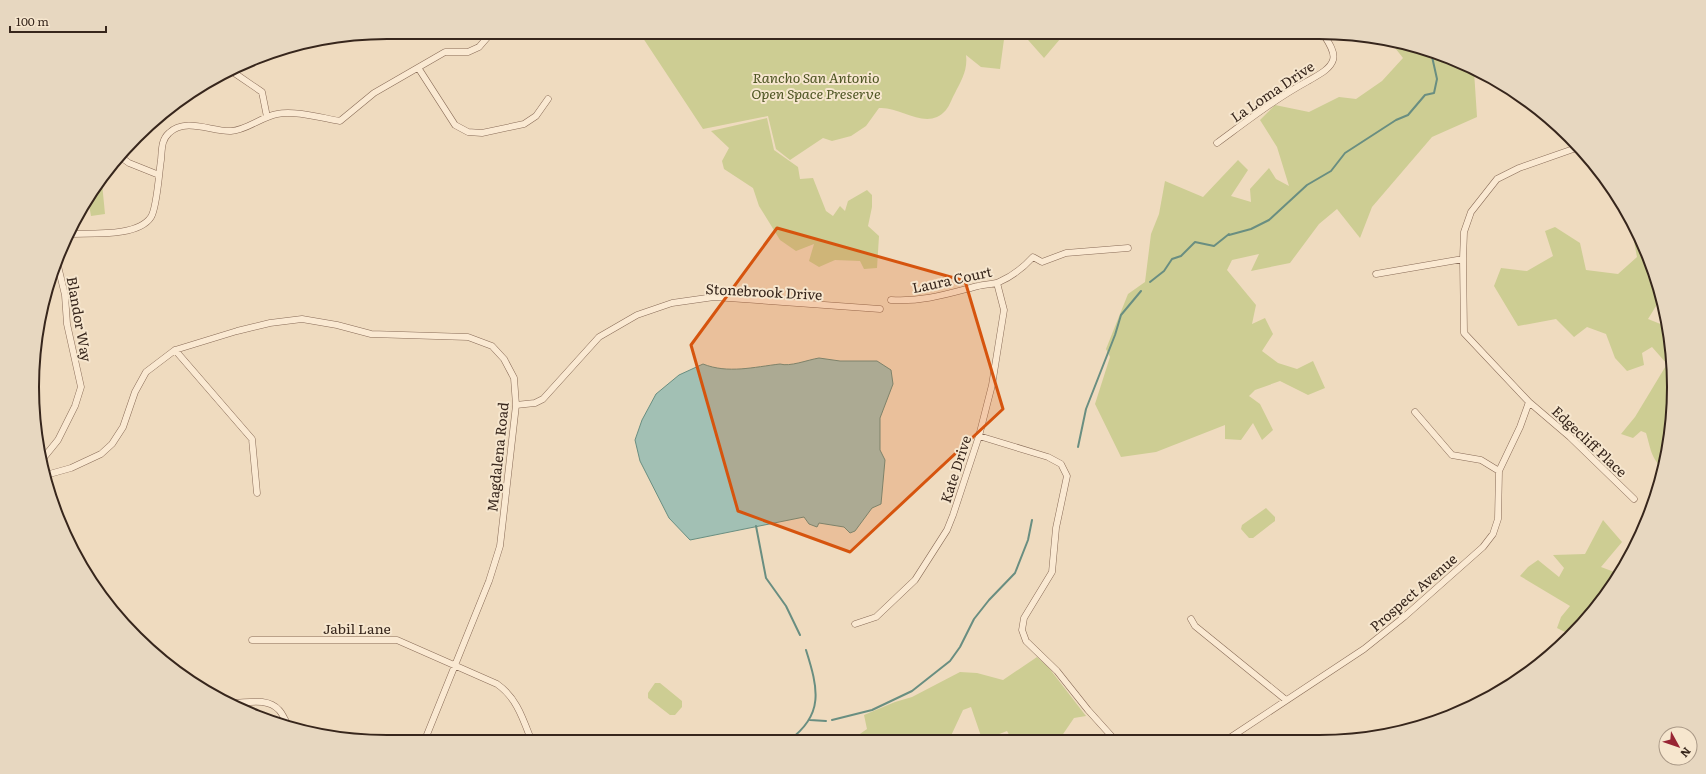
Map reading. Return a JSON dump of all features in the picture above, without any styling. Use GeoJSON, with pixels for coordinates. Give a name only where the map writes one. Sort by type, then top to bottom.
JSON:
{"type":"FeatureCollection","features":[{"type":"Feature","properties":{"kind":"street"},"geometry":{"type":"LineString","coordinates":[[75,234],[130,231],[150,218],[159,175],[162,141],[170,132],[182,127],[198,126],[232,131],[266,117],[283,113],[340,121],[374,93],[419,69],[445,52],[468,52],[479,47],[486,39]]}},
{"type":"Feature","properties":{"kind":"street","name":"La Loma Drive"},"geometry":{"type":"LineString","coordinates":[[1217,143],[1282,95],[1323,72],[1330,66],[1334,60],[1334,53],[1326,39]]}},
{"type":"Feature","properties":{"kind":"street"},"geometry":{"type":"LineString","coordinates":[[419,69],[455,125],[468,132],[482,133],[524,124],[536,116],[548,99]]}},
{"type":"Feature","properties":{"kind":"street"},"geometry":{"type":"LineString","coordinates":[[236,74],[262,92],[266,117]]}},
{"type":"Feature","properties":{"kind":"street"},"geometry":{"type":"LineString","coordinates":[[1529,402],[1464,333],[1464,232],[1470,212],[1497,179],[1519,168],[1573,149]]}},
{"type":"Feature","properties":{"kind":"street"},"geometry":{"type":"LineString","coordinates":[[124,159],[129,163],[159,175]]}},
{"type":"Feature","properties":{"kind":"street","name":"Laura Court"},"geometry":{"type":"LineString","coordinates":[[891,300],[912,301],[948,295],[979,285],[997,283],[1018,272],[1033,257],[1042,262],[1066,253],[1128,248]]}},
{"type":"Feature","properties":{"kind":"street"},"geometry":{"type":"LineString","coordinates":[[1376,274],[1463,259]]}},
{"type":"Feature","properties":{"kind":"street","name":"Blandor Way"},"geometry":{"type":"LineString","coordinates":[[46,455],[58,440],[75,406],[81,387],[67,324],[65,295],[59,270]]}},
{"type":"Feature","properties":{"kind":"street","name":"Kate Drive"},"geometry":{"type":"LineString","coordinates":[[855,624],[876,617],[915,580],[947,530],[979,436],[992,385],[1004,310],[997,283]]}},
{"type":"Feature","properties":{"kind":"street","name":"Stonebrook Drive"},"geometry":{"type":"LineString","coordinates":[[516,405],[535,403],[543,399],[599,337],[637,316],[672,303],[714,298],[880,309]]}},
{"type":"Feature","properties":{"kind":"street","name":"Magdalena Road"},"geometry":{"type":"LineString","coordinates":[[50,474],[71,468],[95,457],[112,444],[123,426],[135,392],[146,372],[175,350],[237,330],[270,323],[302,319],[337,325],[371,334],[468,337],[492,346],[504,359],[514,378],[516,405],[500,546],[491,576],[427,735]]}},
{"type":"Feature","properties":{"kind":"street"},"geometry":{"type":"LineString","coordinates":[[175,350],[252,439],[257,493]]}},
{"type":"Feature","properties":{"kind":"street","name":"Prospect Avenue"},"geometry":{"type":"LineString","coordinates":[[1234,735],[1286,700],[1320,680],[1364,649],[1482,547],[1493,534],[1498,519],[1499,471],[1520,427],[1529,402]]}},
{"type":"Feature","properties":{"kind":"street","name":"Edgecliff Place"},"geometry":{"type":"LineString","coordinates":[[1529,402],[1570,437],[1634,499]]}},
{"type":"Feature","properties":{"kind":"street"},"geometry":{"type":"LineString","coordinates":[[1415,412],[1452,455],[1481,460],[1499,471]]}},
{"type":"Feature","properties":{"kind":"street"},"geometry":{"type":"LineString","coordinates":[[979,436],[1048,457],[1061,464],[1067,476],[1056,528],[1052,572],[1024,618],[1022,630],[1026,641],[1057,671],[1088,710],[1110,735]]}},
{"type":"Feature","properties":{"kind":"street"},"geometry":{"type":"LineString","coordinates":[[1191,619],[1195,626],[1286,700]]}},
{"type":"Feature","properties":{"kind":"street","name":"Jabil Lane"},"geometry":{"type":"LineString","coordinates":[[252,640],[397,640],[497,684],[509,692],[521,714],[529,735]]}},
{"type":"Feature","properties":{"kind":"street"},"geometry":{"type":"LineString","coordinates":[[240,702],[252,701],[270,704],[277,708],[285,720]]}},
{"type":"Feature","properties":{"kind":"highlighted area"},"geometry":{"type":"Polygon","coordinates":[[[777,228],[965,281],[1003,409],[850,552],[738,511],[691,345],[777,228]]]}},
{"type":"Feature","properties":{"kind":"green space","name":"Rancho San Antonio Open Space Preserve"},"geometry":{"type":"Polygon","coordinates":[[[644,39],[1004,39],[1000,69],[981,67],[966,55],[966,66],[962,80],[946,110],[939,116],[931,119],[922,119],[887,108],[879,108],[866,126],[851,136],[832,141],[823,138],[790,160],[776,149],[768,116],[703,129],[644,39]]]}},
{"type":"Feature","properties":{"kind":"green space"},"geometry":{"type":"Polygon","coordinates":[[[1027,39],[1060,39],[1044,58],[1027,39]]]}},
{"type":"Feature","properties":{"kind":"green space"},"geometry":{"type":"Polygon","coordinates":[[[1395,48],[1431,57],[1474,76],[1477,117],[1432,137],[1372,207],[1360,238],[1337,209],[1319,224],[1290,263],[1251,271],[1259,254],[1232,260],[1227,270],[1256,305],[1252,324],[1265,318],[1273,334],[1262,351],[1278,363],[1297,369],[1313,361],[1325,388],[1308,395],[1280,381],[1255,390],[1249,396],[1260,404],[1273,430],[1262,440],[1253,423],[1241,440],[1225,439],[1225,425],[1156,452],[1121,457],[1095,404],[1110,357],[1106,349],[1128,294],[1145,282],[1151,234],[1159,214],[1165,181],[1203,197],[1238,160],[1248,170],[1231,196],[1251,202],[1250,189],[1269,168],[1276,179],[1289,186],[1277,147],[1260,120],[1275,105],[1309,112],[1339,97],[1356,99],[1382,81],[1403,58],[1395,48]]]}},
{"type":"Feature","properties":{"kind":"green space"},"geometry":{"type":"Polygon","coordinates":[[[767,118],[774,150],[798,167],[800,179],[813,178],[826,211],[833,216],[840,206],[845,211],[848,201],[867,190],[872,195],[872,207],[868,226],[879,236],[877,268],[864,269],[860,261],[835,260],[819,267],[809,261],[814,244],[796,251],[780,240],[759,206],[753,188],[724,169],[722,161],[729,148],[711,131],[767,118]]]}},
{"type":"Feature","properties":{"kind":"green space"},"geometry":{"type":"Polygon","coordinates":[[[102,188],[105,214],[91,216],[89,207],[102,188]]]}},
{"type":"Feature","properties":{"kind":"green space"},"geometry":{"type":"Polygon","coordinates":[[[1555,227],[1580,243],[1586,270],[1618,274],[1637,257],[1633,238],[1649,275],[1657,305],[1648,319],[1661,324],[1666,363],[1652,347],[1642,353],[1644,365],[1627,371],[1615,358],[1606,334],[1587,327],[1574,337],[1556,319],[1518,326],[1494,286],[1501,268],[1527,271],[1553,256],[1545,231],[1555,227]]]}},
{"type":"Feature","properties":{"kind":"green space"},"geometry":{"type":"Polygon","coordinates":[[[1666,366],[1666,410],[1664,432],[1658,463],[1650,448],[1646,433],[1641,431],[1633,438],[1621,434],[1635,417],[1666,366]]]}},
{"type":"Feature","properties":{"kind":"green space"},"geometry":{"type":"Polygon","coordinates":[[[1266,508],[1275,517],[1275,521],[1253,538],[1249,538],[1241,529],[1242,525],[1266,508]]]}},
{"type":"Feature","properties":{"kind":"green space"},"geometry":{"type":"Polygon","coordinates":[[[1603,520],[1622,542],[1601,567],[1613,572],[1595,599],[1566,632],[1557,628],[1561,617],[1570,606],[1520,576],[1528,567],[1538,560],[1559,577],[1564,568],[1553,555],[1585,554],[1603,520]]]}},
{"type":"Feature","properties":{"kind":"green space"},"geometry":{"type":"Polygon","coordinates":[[[1037,657],[1049,668],[1086,716],[1074,718],[1062,735],[1009,735],[1007,731],[997,735],[981,735],[971,707],[963,710],[951,735],[858,735],[867,729],[864,715],[895,702],[912,697],[960,672],[977,673],[1003,680],[1037,657]]]}},
{"type":"Feature","properties":{"kind":"green space"},"geometry":{"type":"Polygon","coordinates":[[[655,683],[660,683],[682,701],[682,707],[675,715],[670,715],[648,698],[648,693],[655,683]]]}},
{"type":"Feature","properties":{"kind":"shaded area"},"geometry":{"type":"Polygon","coordinates":[[[819,358],[840,361],[877,361],[891,370],[893,384],[880,418],[880,450],[885,460],[881,504],[872,508],[855,531],[850,533],[844,527],[819,523],[817,527],[809,524],[804,517],[690,540],[669,518],[640,461],[635,440],[642,420],[656,394],[679,375],[703,364],[722,369],[741,369],[780,364],[794,364],[819,358]]]}},
{"type":"Feature","properties":{"kind":"waterway"},"geometry":{"type":"LineString","coordinates":[[1229,235],[1251,229],[1269,220],[1307,185],[1331,171],[1345,153],[1396,120],[1408,115],[1425,95],[1434,93],[1437,79],[1432,57]]}},
{"type":"Feature","properties":{"kind":"waterway"},"geometry":{"type":"LineString","coordinates":[[1150,282],[1164,271],[1172,259],[1181,256],[1195,242],[1214,246],[1229,234]]}},
{"type":"Feature","properties":{"kind":"waterway"},"geometry":{"type":"LineString","coordinates":[[1078,447],[1086,409],[1115,335],[1121,315],[1141,291]]}},
{"type":"Feature","properties":{"kind":"waterway"},"geometry":{"type":"LineString","coordinates":[[832,720],[872,710],[912,691],[950,661],[960,647],[974,619],[989,600],[1015,573],[1028,540],[1032,520]]}},
{"type":"Feature","properties":{"kind":"waterway"},"geometry":{"type":"LineString","coordinates":[[756,526],[766,578],[786,606],[800,635]]}},
{"type":"Feature","properties":{"kind":"waterway"},"geometry":{"type":"LineString","coordinates":[[795,735],[808,721],[813,711],[815,700],[813,677],[806,650]]}},
{"type":"Feature","properties":{"kind":"waterway"},"geometry":{"type":"LineString","coordinates":[[810,720],[826,721]]}}]}
